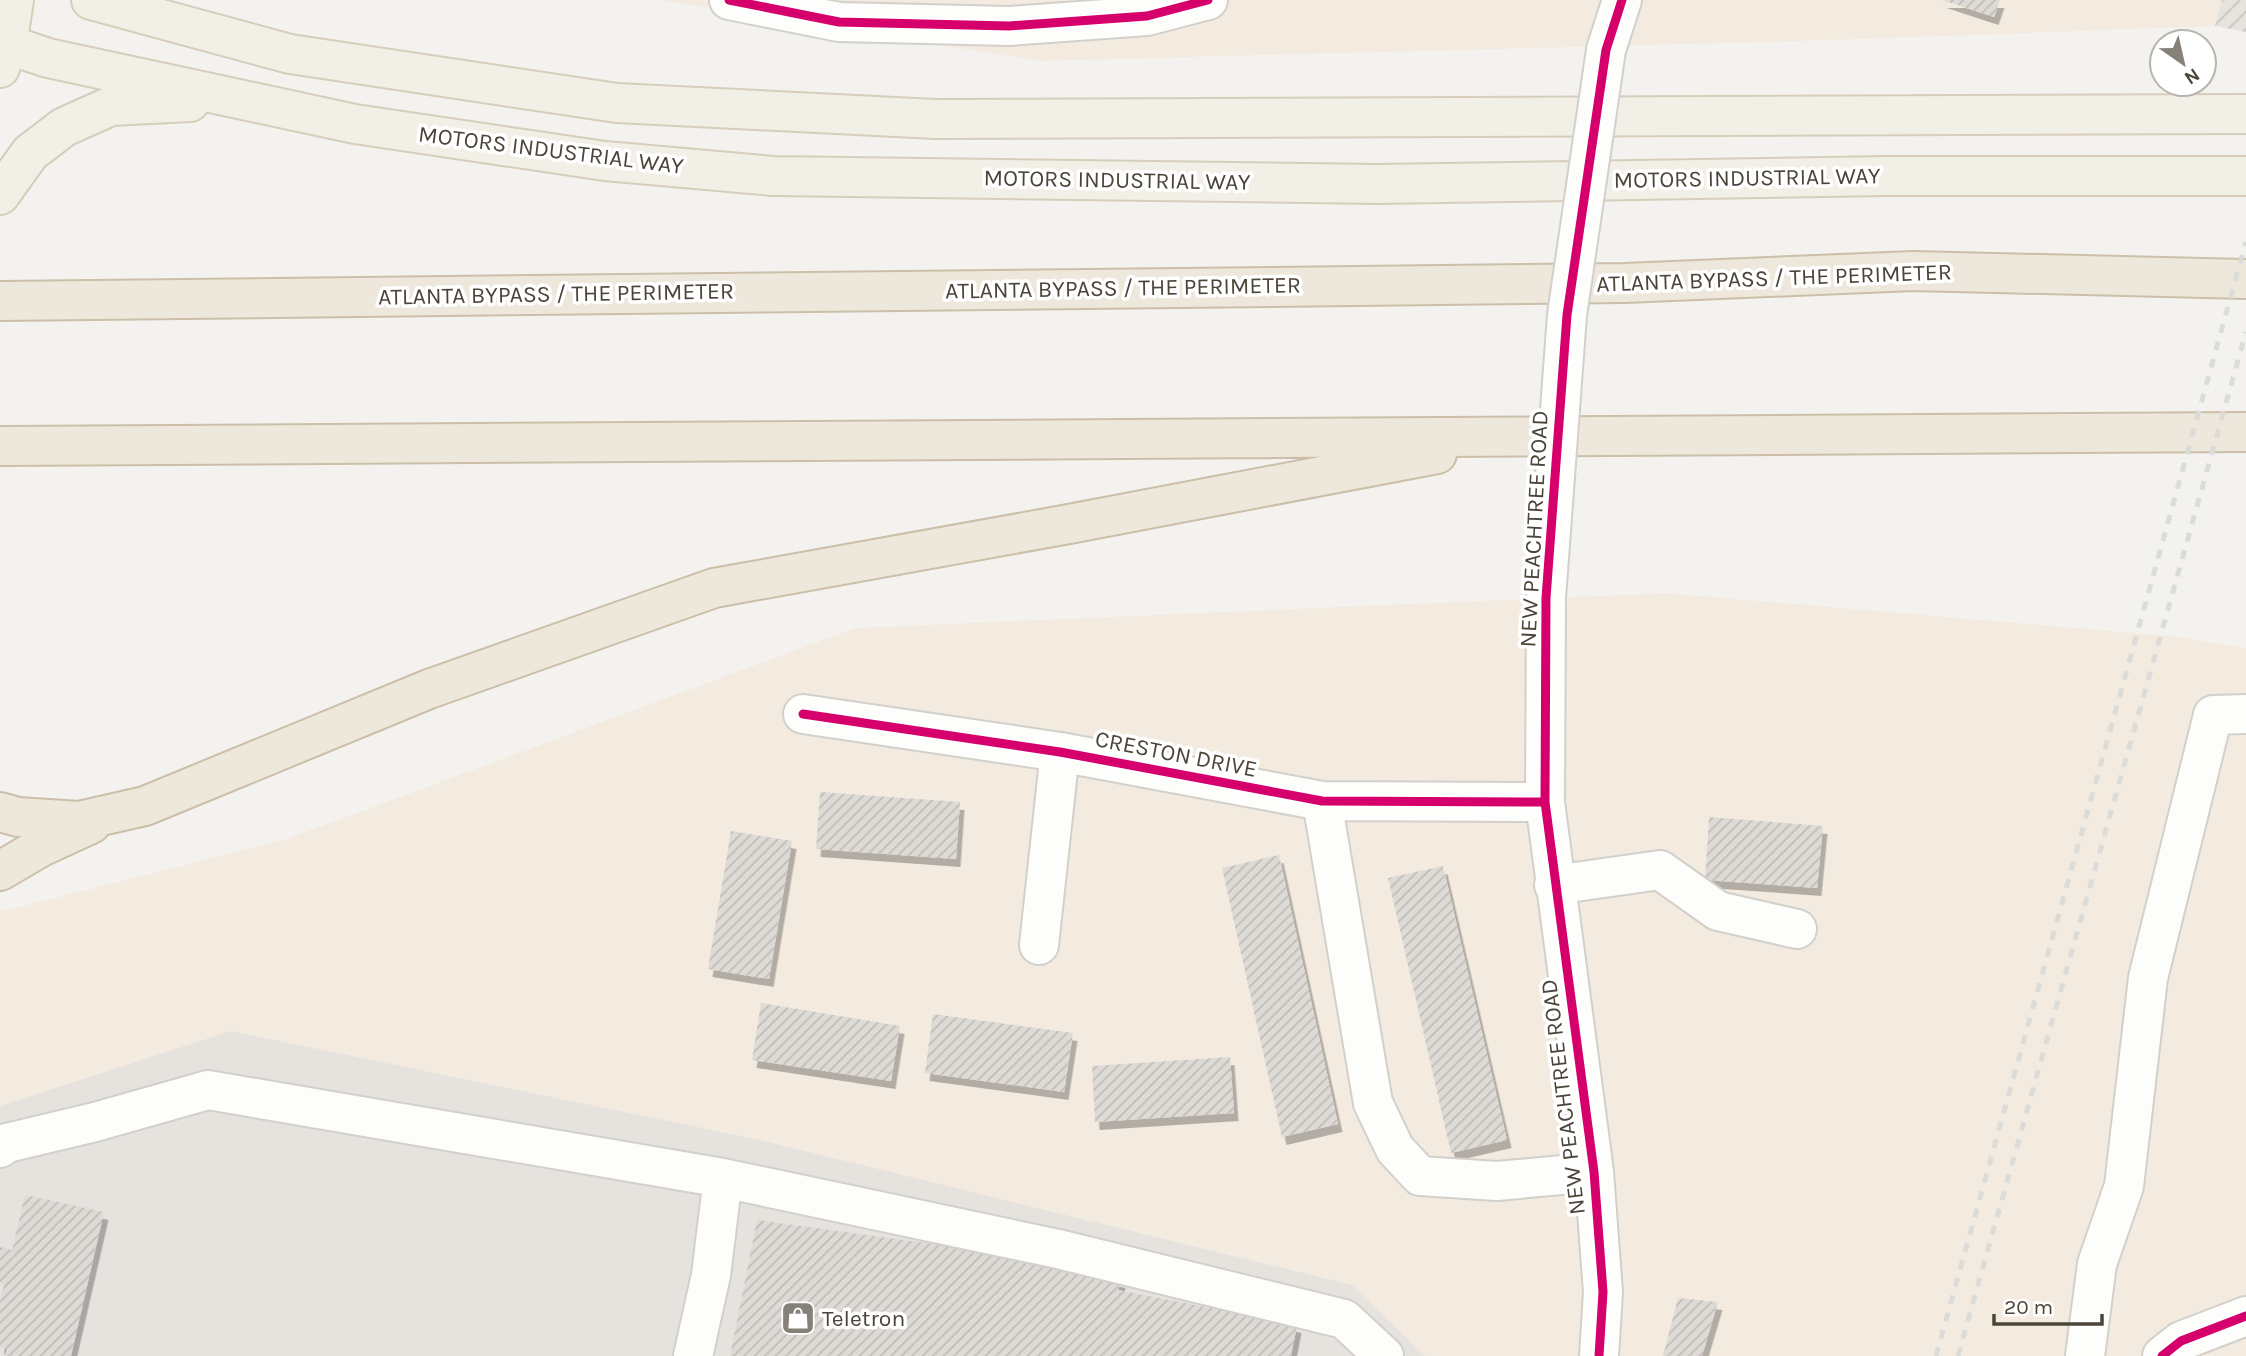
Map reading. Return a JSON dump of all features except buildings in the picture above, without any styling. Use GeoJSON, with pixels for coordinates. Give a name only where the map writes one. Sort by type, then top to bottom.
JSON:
{"type":"FeatureCollection","features":[{"type":"Feature","properties":{"kind":"highway","name":"ATLANTA BYPASS / THE PERIMETER"},"geometry":{"type":"LineString","coordinates":[[0,301],[1625,283],[1913,271],[2246,279]]}},
{"type":"Feature","properties":{"kind":"highway"},"geometry":{"type":"LineString","coordinates":[[15,446],[2246,432]]}},
{"type":"Feature","properties":{"kind":"highway"},"geometry":{"type":"LineString","coordinates":[[0,812],[18,817],[79,821],[145,806],[429,689],[714,588],[1069,524],[1532,435]]}},
{"type":"Feature","properties":{"kind":"highway"},"geometry":{"type":"LineString","coordinates":[[0,871],[41,847],[116,813]]}},
{"type":"Feature","properties":{"kind":"main road"},"geometry":{"type":"LineString","coordinates":[[2,52],[14,0]]}},
{"type":"Feature","properties":{"kind":"main road"},"geometry":{"type":"LineString","coordinates":[[91,0],[290,54],[617,103],[935,120],[2246,114]]}},
{"type":"Feature","properties":{"kind":"main road"},"geometry":{"type":"LineString","coordinates":[[173,0],[240,40]]}},
{"type":"Feature","properties":{"kind":"main road"},"geometry":{"type":"LineString","coordinates":[[198,0],[240,40]]}},
{"type":"Feature","properties":{"kind":"main road","name":"MOTORS INDUSTRIAL WAY"},"geometry":{"type":"LineString","coordinates":[[2,52],[48,58],[355,124],[592,159],[773,176],[1378,184],[1886,176],[2246,176]]}},
{"type":"Feature","properties":{"kind":"main road"},"geometry":{"type":"LineString","coordinates":[[0,195],[30,153],[64,127],[111,106],[185,103],[218,95]]}},
{"type":"Feature","properties":{"kind":"street"},"geometry":{"type":"LineString","coordinates":[[729,0],[777,5],[839,22],[1017,13],[1147,16],[1208,0]]}},
{"type":"Feature","properties":{"kind":"street","name":"NEW PEACHTREE ROAD"},"geometry":{"type":"LineString","coordinates":[[1599,1356],[1603,1292],[1594,1172],[1545,802],[1546,598],[1567,315],[1606,50],[1622,0]]}},
{"type":"Feature","properties":{"kind":"street","name":"CRESTON DRIVE"},"geometry":{"type":"LineString","coordinates":[[803,714],[1060,752],[1322,801],[1545,802]]}},
{"type":"Feature","properties":{"kind":"street"},"geometry":{"type":"LineString","coordinates":[[2085,1356],[2096,1264],[2124,1186],[2148,978],[2213,715],[2246,714]]}},
{"type":"Feature","properties":{"kind":"street"},"geometry":{"type":"LineString","coordinates":[[1040,945],[1060,752]]}},
{"type":"Feature","properties":{"kind":"street"},"geometry":{"type":"LineString","coordinates":[[1322,801],[1373,1103],[1395,1149],[1420,1176],[1497,1181],[1594,1172]]}},
{"type":"Feature","properties":{"kind":"street"},"geometry":{"type":"LineString","coordinates":[[1554,884],[1660,870],[1718,911],[1797,929]]}},
{"type":"Feature","properties":{"kind":"street"},"geometry":{"type":"LineString","coordinates":[[0,1148],[7,1143],[95,1122],[208,1090],[723,1178],[1058,1249],[1344,1319],[1384,1356]]}},
{"type":"Feature","properties":{"kind":"street"},"geometry":{"type":"LineString","coordinates":[[693,1356],[710,1275],[723,1178]]}},
{"type":"Feature","properties":{"kind":"street"},"geometry":{"type":"LineString","coordinates":[[2171,1348],[2246,1316]]}},
{"type":"Feature","properties":{"kind":"shaded area"},"geometry":{"type":"Polygon","coordinates":[[[661,0],[2222,0],[2215,26],[1833,40],[1040,61],[661,0]]]}},
{"type":"Feature","properties":{"kind":"shaded area"},"geometry":{"type":"Polygon","coordinates":[[[2222,0],[2246,0],[2246,32],[2215,26],[2222,0]]]}},
{"type":"Feature","properties":{"kind":"shaded area"},"geometry":{"type":"Polygon","coordinates":[[[1666,593],[2180,637],[2246,648],[2246,1356],[0,1356],[0,912],[287,839],[855,628],[1666,593]]]}},
{"type":"Feature","properties":{"kind":"shaded area"},"geometry":{"type":"Polygon","coordinates":[[[231,1031],[760,1140],[1352,1285],[1425,1356],[0,1356],[0,1106],[231,1031]]]}},
{"type":"Feature","properties":{"kind":"railway"},"geometry":{"type":"LineString","coordinates":[[1936,1356],[2246,242]]}},
{"type":"Feature","properties":{"kind":"railway"},"geometry":{"type":"LineString","coordinates":[[1958,1356],[2246,332]]}},
{"type":"Feature","properties":{"kind":"cycle path"},"geometry":{"type":"LineString","coordinates":[[729,0],[839,22],[1009,26],[1147,16],[1208,0]]}},
{"type":"Feature","properties":{"kind":"cycle path"},"geometry":{"type":"LineString","coordinates":[[1599,1356],[1603,1292],[1594,1172],[1545,802],[1546,598],[1567,315],[1606,50],[1622,0]]}},
{"type":"Feature","properties":{"kind":"cycle path"},"geometry":{"type":"LineString","coordinates":[[803,714],[1060,752],[1322,801],[1545,802]]}},
{"type":"Feature","properties":{"kind":"cycle path"},"geometry":{"type":"LineString","coordinates":[[2162,1356],[2181,1341],[2246,1316]]}},
{"type":"Feature","properties":{"kind":"place","name":"Teletron"},"geometry":{"type":"Point","coordinates":[798,1318]}}]}
